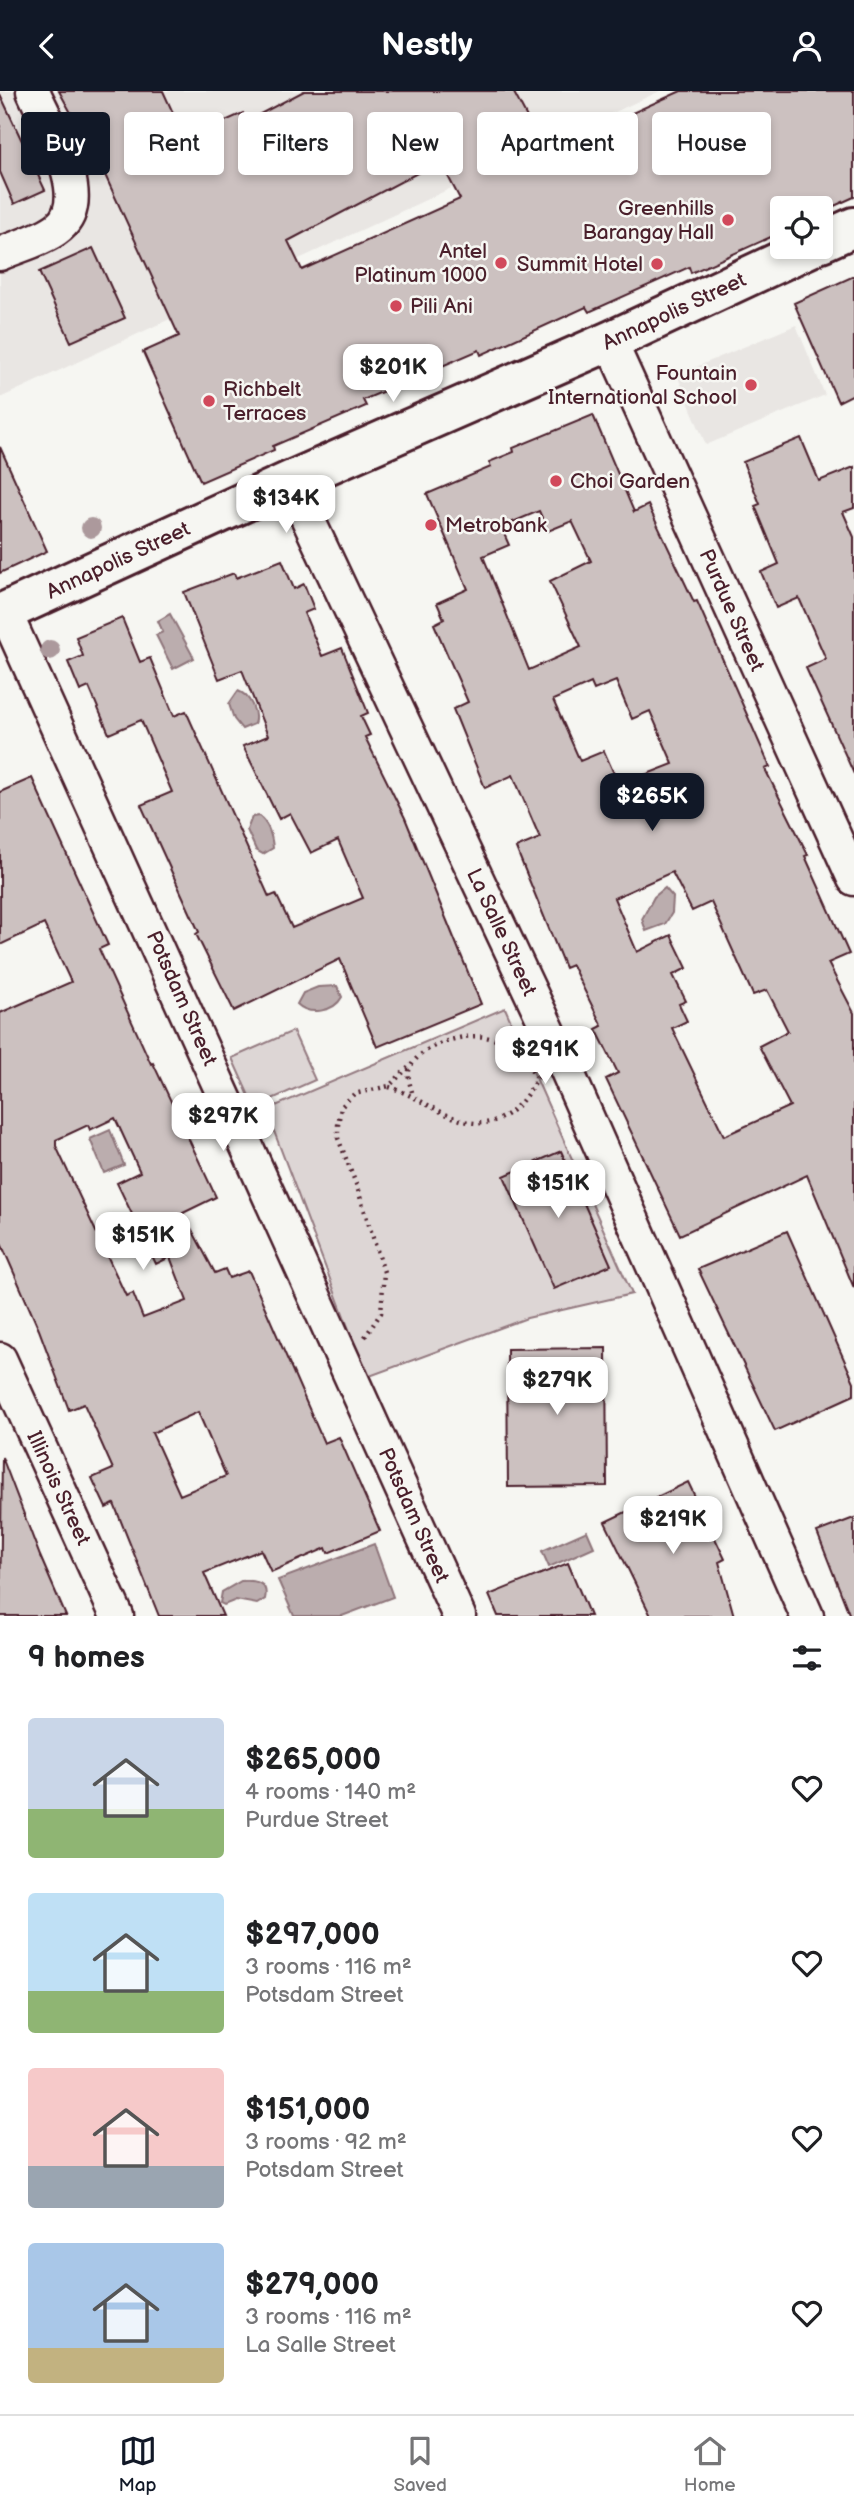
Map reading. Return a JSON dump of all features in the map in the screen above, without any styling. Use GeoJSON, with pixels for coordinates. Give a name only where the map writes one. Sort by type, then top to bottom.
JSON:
{"type":"FeatureCollection","features":[{"type":"Feature","properties":{"kind":"street"},"geometry":{"type":"LineString","coordinates":[[0,254],[60,226],[74,195],[70,174],[33,91]]}},
{"type":"Feature","properties":{"kind":"street"},"geometry":{"type":"LineString","coordinates":[[833,237],[854,227]]}},
{"type":"Feature","properties":{"kind":"street","name":"Annapolis Street"},"geometry":{"type":"LineString","coordinates":[[3,613],[290,481],[610,341],[785,259]]}},
{"type":"Feature","properties":{"kind":"street","name":"Purdue Street"},"geometry":{"type":"LineString","coordinates":[[610,341],[854,879]]}},
{"type":"Feature","properties":{"kind":"street","name":"La Salle Street"},"geometry":{"type":"LineString","coordinates":[[290,481],[560,1055],[807,1616]]}},
{"type":"Feature","properties":{"kind":"street","name":"Potsdam Street"},"geometry":{"type":"LineString","coordinates":[[3,613],[342,1354],[458,1616]]}},
{"type":"Feature","properties":{"kind":"street","name":"Illinois Street"},"geometry":{"type":"LineString","coordinates":[[0,1359],[117,1616]]}},
{"type":"Feature","properties":{"kind":"path"},"geometry":{"type":"LineString","coordinates":[[389,1087],[435,1045],[453,1038],[484,1037],[512,1048],[537,1079]]}},
{"type":"Feature","properties":{"kind":"path"},"geometry":{"type":"LineString","coordinates":[[342,1354],[363,1340],[381,1313],[384,1272],[338,1138],[341,1107],[354,1094],[389,1087],[412,1093],[443,1115],[479,1122],[502,1119],[519,1105],[537,1079],[560,1055]]}},
{"type":"Feature","properties":{"kind":"path"},"geometry":{"type":"LineString","coordinates":[[411,1065],[408,1081],[412,1093]]}},
{"type":"Feature","properties":{"kind":"shaded area"},"geometry":{"type":"Polygon","coordinates":[[[0,91],[660,91],[615,112],[477,112],[477,175],[479,175],[0,398],[0,91]]]}},
{"type":"Feature","properties":{"kind":"shaded area","name":"Fountain International School"},"geometry":{"type":"Polygon","coordinates":[[[796,325],[825,395],[706,445],[677,375],[796,325]]]}},
{"type":"Feature","properties":{"kind":"shaded area"},"geometry":{"type":"Polygon","coordinates":[[[170,614],[194,658],[173,669],[156,635],[163,632],[158,621],[170,614]]]}},
{"type":"Feature","properties":{"kind":"shaded area"},"geometry":{"type":"Polygon","coordinates":[[[238,691],[249,700],[255,715],[254,724],[242,729],[234,719],[229,704],[238,691]]]}},
{"type":"Feature","properties":{"kind":"shaded area"},"geometry":{"type":"Polygon","coordinates":[[[259,816],[269,831],[273,848],[263,854],[256,850],[247,830],[252,817],[259,816]]]}},
{"type":"Feature","properties":{"kind":"shaded area"},"geometry":{"type":"Polygon","coordinates":[[[665,888],[673,897],[672,913],[665,924],[646,931],[642,919],[654,897],[665,888]]]}},
{"type":"Feature","properties":{"kind":"shaded area"},"geometry":{"type":"Polygon","coordinates":[[[337,986],[342,997],[327,1009],[308,1010],[297,1004],[303,993],[318,987],[337,986]]]}},
{"type":"Feature","properties":{"kind":"shaded area"},"geometry":{"type":"Polygon","coordinates":[[[505,1008],[632,1294],[527,1318],[367,1377],[266,1110],[505,1008]]]}},
{"type":"Feature","properties":{"kind":"shaded area"},"geometry":{"type":"Polygon","coordinates":[[[293,1031],[315,1080],[254,1107],[232,1058],[293,1031]]]}},
{"type":"Feature","properties":{"kind":"shaded area"},"geometry":{"type":"Polygon","coordinates":[[[110,1130],[124,1165],[104,1173],[90,1139],[110,1130]]]}},
{"type":"Feature","properties":{"kind":"shaded area"},"geometry":{"type":"Polygon","coordinates":[[[587,1531],[594,1547],[549,1567],[542,1551],[587,1531]]]}},
{"type":"Feature","properties":{"kind":"shaded area"},"geometry":{"type":"Polygon","coordinates":[[[374,1544],[393,1597],[342,1616],[294,1616],[278,1580],[374,1544]]]}},
{"type":"Feature","properties":{"kind":"shaded area"},"geometry":{"type":"Polygon","coordinates":[[[241,1581],[260,1583],[265,1589],[265,1599],[257,1604],[236,1600],[224,1605],[220,1603],[222,1592],[241,1581]]]}},
{"type":"Feature","properties":{"kind":"building"},"geometry":{"type":"Polygon","coordinates":[[[59,91],[163,91],[173,112],[124,112],[124,175],[224,175],[224,122],[238,115],[238,175],[353,175],[353,112],[264,112],[304,91],[513,91],[524,112],[477,112],[477,175],[638,175],[638,112],[634,112],[681,91],[854,91],[854,197],[833,207],[833,196],[770,196],[770,237],[691,273],[689,267],[589,312],[586,307],[481,355],[479,350],[363,400],[366,406],[273,446],[274,450],[201,482],[143,352],[179,336],[105,175],[110,175],[110,112],[71,112],[59,91]],[[367,112],[367,175],[413,175],[288,241],[302,270],[460,199],[447,175],[463,175],[463,112],[367,112]]]}},
{"type":"Feature","properties":{"kind":"building"},"geometry":{"type":"Polygon","coordinates":[[[0,94],[21,139],[21,175],[38,175],[45,190],[14,204],[0,172],[0,94]]]}},
{"type":"Feature","properties":{"kind":"building"},"geometry":{"type":"Polygon","coordinates":[[[93,248],[125,318],[71,342],[39,272],[93,248]]]}},
{"type":"Feature","properties":{"kind":"building"},"geometry":{"type":"Polygon","coordinates":[[[854,276],[854,394],[838,402],[794,303],[854,276]]]}},
{"type":"Feature","properties":{"kind":"building"},"geometry":{"type":"Polygon","coordinates":[[[593,415],[634,512],[648,505],[694,602],[697,601],[770,767],[765,769],[808,855],[805,856],[849,954],[828,963],[854,1013],[854,1288],[807,1175],[680,1235],[606,1079],[618,1073],[596,1029],[602,1026],[572,965],[565,968],[516,848],[540,838],[513,775],[485,788],[453,709],[468,702],[434,624],[444,619],[437,603],[468,589],[427,494],[491,467],[489,462],[514,452],[513,448],[593,415]],[[539,511],[501,527],[509,545],[483,556],[529,670],[581,647],[550,581],[591,561],[572,521],[548,531],[539,511]],[[616,681],[594,690],[591,683],[553,700],[580,761],[604,751],[619,785],[673,764],[650,711],[632,719],[616,681]],[[672,872],[614,898],[637,952],[671,935],[687,968],[673,975],[686,1001],[679,1004],[687,1021],[672,1028],[724,1136],[790,1106],[759,1046],[788,1031],[767,990],[753,995],[711,902],[692,911],[672,872]]]}},
{"type":"Feature","properties":{"kind":"building"},"geometry":{"type":"Polygon","coordinates":[[[801,438],[819,481],[854,467],[854,508],[843,512],[854,537],[854,774],[806,668],[826,659],[799,598],[776,608],[761,572],[779,564],[755,506],[760,504],[743,462],[801,438]]]}},
{"type":"Feature","properties":{"kind":"building"},"geometry":{"type":"Polygon","coordinates":[[[0,447],[47,551],[0,573],[0,447]]]}},
{"type":"Feature","properties":{"kind":"building"},"geometry":{"type":"Polygon","coordinates":[[[282,560],[294,589],[304,584],[314,609],[304,613],[322,656],[342,648],[368,713],[361,716],[370,735],[365,737],[405,818],[481,1004],[377,1047],[340,959],[234,1011],[196,934],[199,932],[141,805],[172,792],[141,720],[109,734],[89,687],[80,691],[68,662],[83,656],[76,637],[122,618],[140,662],[150,658],[174,716],[186,711],[269,897],[276,894],[292,928],[363,898],[338,840],[311,853],[290,813],[279,819],[243,746],[268,736],[242,670],[219,679],[184,592],[234,573],[236,578],[282,560]]]}},
{"type":"Feature","properties":{"kind":"building"},"geometry":{"type":"Polygon","coordinates":[[[32,778],[108,945],[99,949],[216,1197],[183,1213],[215,1273],[225,1269],[229,1278],[249,1271],[324,1443],[339,1437],[380,1531],[328,1553],[326,1548],[271,1572],[261,1550],[204,1573],[223,1616],[159,1616],[114,1504],[106,1508],[92,1478],[113,1469],[84,1404],[69,1410],[39,1330],[0,1241],[0,1013],[71,982],[44,924],[0,945],[0,792],[32,778]],[[115,1118],[90,1130],[88,1125],[56,1140],[56,1146],[126,1296],[133,1293],[143,1318],[187,1301],[170,1257],[156,1264],[117,1183],[140,1172],[115,1118]],[[198,1412],[152,1433],[180,1495],[226,1476],[198,1412]]]}},
{"type":"Feature","properties":{"kind":"building"},"geometry":{"type":"Polygon","coordinates":[[[561,1151],[611,1265],[554,1289],[504,1176],[561,1151]]]}},
{"type":"Feature","properties":{"kind":"building"},"geometry":{"type":"Polygon","coordinates":[[[787,1231],[854,1382],[854,1395],[775,1431],[698,1269],[787,1231]]]}},
{"type":"Feature","properties":{"kind":"building"},"geometry":{"type":"Polygon","coordinates":[[[606,1348],[607,1486],[508,1487],[507,1349],[606,1348]]]}},
{"type":"Feature","properties":{"kind":"building"},"geometry":{"type":"Polygon","coordinates":[[[2,1457],[40,1556],[66,1616],[0,1616],[2,1457]]]}},
{"type":"Feature","properties":{"kind":"building"},"geometry":{"type":"Polygon","coordinates":[[[688,1482],[725,1559],[719,1562],[734,1616],[651,1616],[605,1522],[688,1482]]]}},
{"type":"Feature","properties":{"kind":"building"},"geometry":{"type":"Polygon","coordinates":[[[854,1518],[854,1616],[850,1616],[817,1532],[854,1518]]]}},
{"type":"Feature","properties":{"kind":"building"},"geometry":{"type":"Polygon","coordinates":[[[568,1563],[590,1616],[498,1616],[489,1595],[568,1563]]]}},
{"type":"Feature","properties":{"kind":"place","name":"Greenhills Barangay Hall"},"geometry":{"type":"Point","coordinates":[728,220]}},
{"type":"Feature","properties":{"kind":"place","name":"Antel Platinum 1000"},"geometry":{"type":"Point","coordinates":[501,263]}},
{"type":"Feature","properties":{"kind":"place","name":"Summit Hotel"},"geometry":{"type":"Point","coordinates":[657,264]}},
{"type":"Feature","properties":{"kind":"place","name":"Pili Ani"},"geometry":{"type":"Point","coordinates":[396,306]}},
{"type":"Feature","properties":{"kind":"place","name":"Fountain International School"},"geometry":{"type":"Point","coordinates":[751,385]}},
{"type":"Feature","properties":{"kind":"place","name":"Richbelt Terraces"},"geometry":{"type":"Point","coordinates":[209,401]}},
{"type":"Feature","properties":{"kind":"place","name":"Choi Garden"},"geometry":{"type":"Point","coordinates":[556,481]}},
{"type":"Feature","properties":{"kind":"place","name":"Metrobank"},"geometry":{"type":"Point","coordinates":[431,525]}}]}
